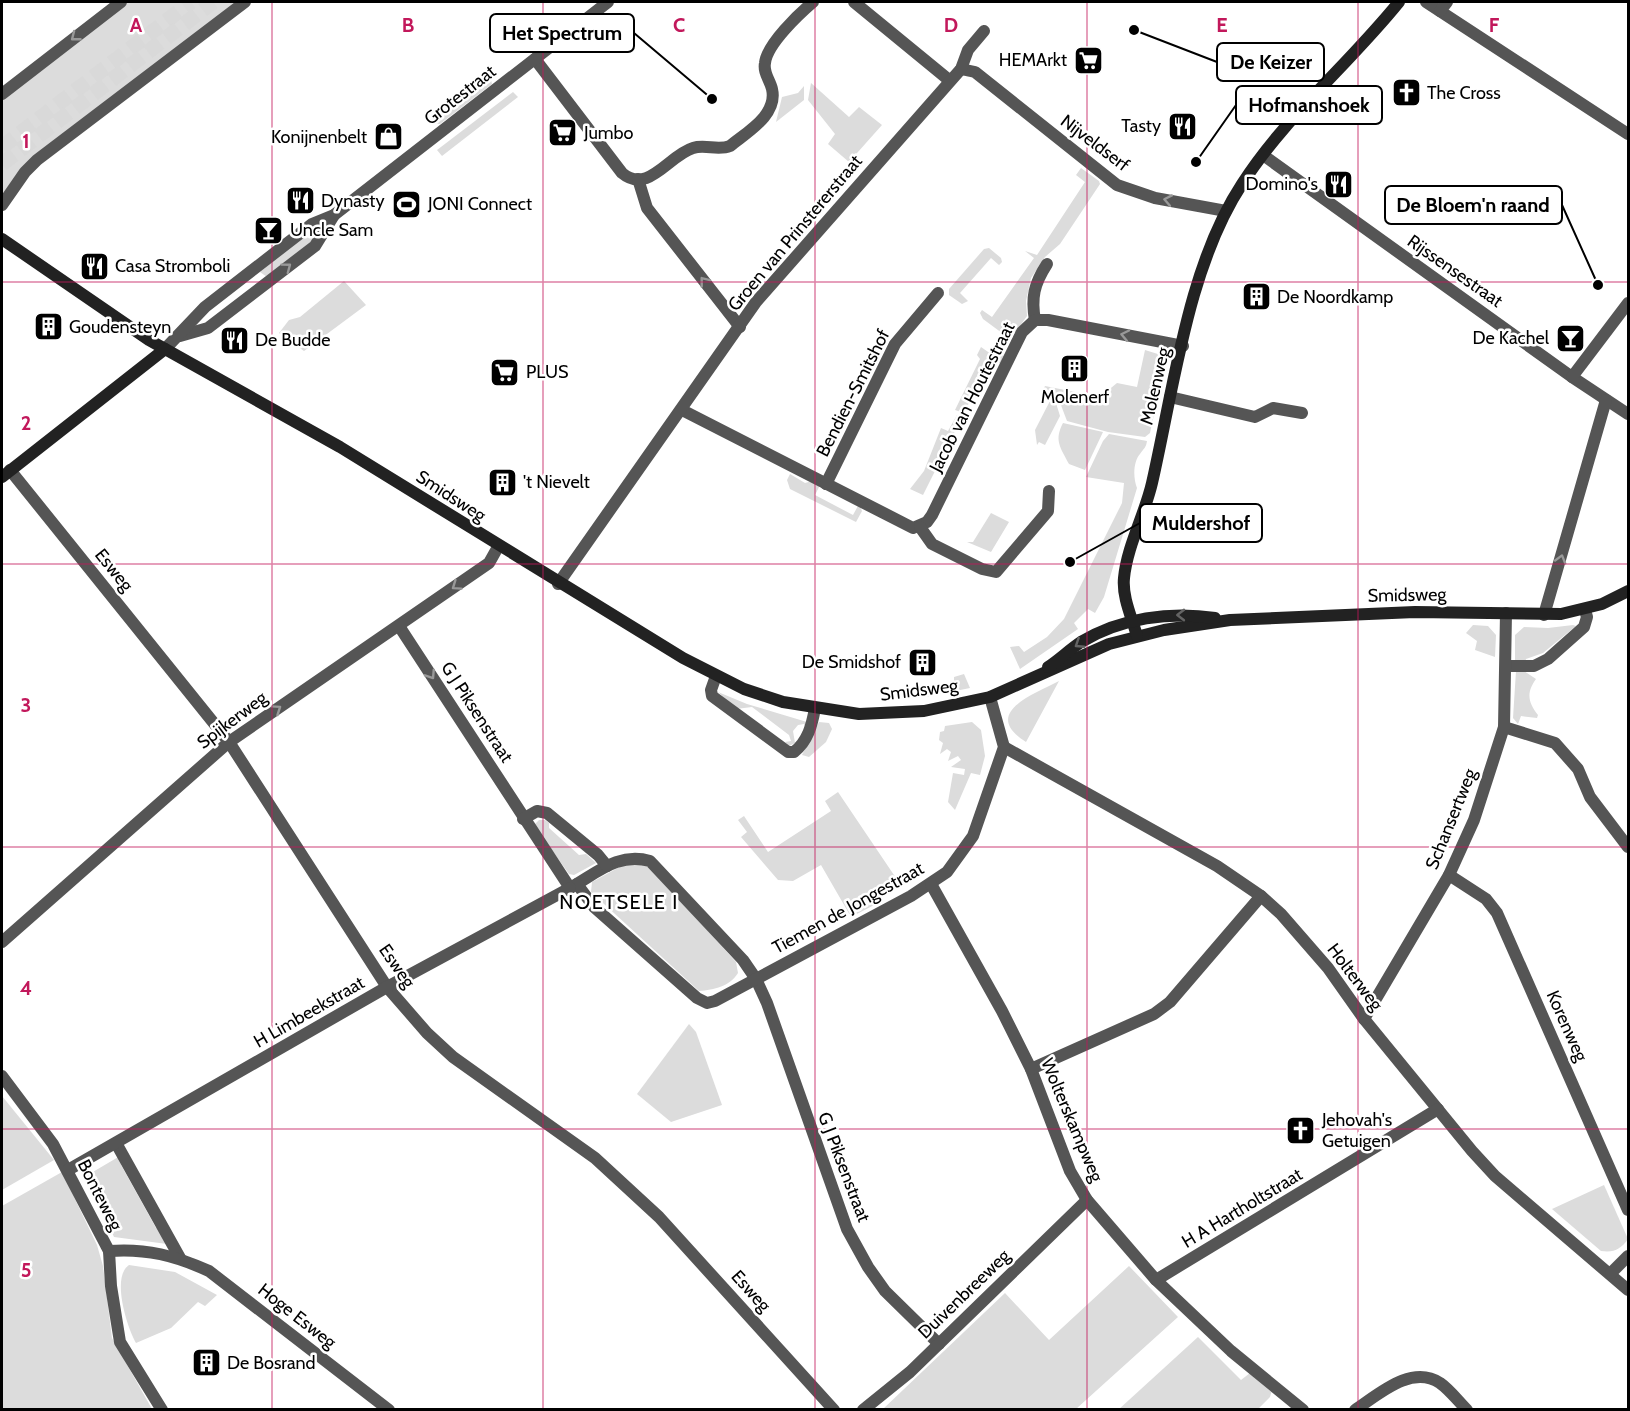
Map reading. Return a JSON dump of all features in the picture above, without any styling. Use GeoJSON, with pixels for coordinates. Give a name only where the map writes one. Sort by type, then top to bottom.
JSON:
{"type":"FeatureCollection","features":[{"type":"Feature","properties":{"kind":"main road","name":"Molenweg"},"geometry":{"type":"LineString","coordinates":[[1137,636],[1125,594],[1125,575],[1152,485],[1199,275],[1226,211],[1263,155],[1374,33],[1399,2]]}},
{"type":"Feature","properties":{"kind":"main road","name":"Smidsweg"},"geometry":{"type":"LineString","coordinates":[[2,239],[165,349],[340,447],[558,584],[716,676],[783,702],[859,714],[892,714],[938,709],[990,697],[1109,644],[1137,636],[1230,620],[1415,612],[1544,615],[1585,610],[1629,591]]}},
{"type":"Feature","properties":{"kind":"main road","name":"Grotestraat"},"geometry":{"type":"LineString","coordinates":[[6,474],[165,349]]}},
{"type":"Feature","properties":{"kind":"main road","name":"Smidsweg"},"geometry":{"type":"LineString","coordinates":[[1024,683],[1083,641],[1133,622],[1178,614],[1230,620]]}},
{"type":"Feature","properties":{"kind":"street"},"geometry":{"type":"LineString","coordinates":[[2,94],[121,2]]}},
{"type":"Feature","properties":{"kind":"street"},"geometry":{"type":"LineString","coordinates":[[2,205],[25,172],[38,160],[245,2]]}},
{"type":"Feature","properties":{"kind":"street","name":"Grotestraat"},"geometry":{"type":"LineString","coordinates":[[165,349],[205,307],[312,224],[334,215],[608,2]]}},
{"type":"Feature","properties":{"kind":"street"},"geometry":{"type":"LineString","coordinates":[[535,59],[622,172],[638,179],[658,171],[692,148],[730,146],[766,116],[771,107],[772,91],[765,73],[766,56],[813,2]]}},
{"type":"Feature","properties":{"kind":"street"},"geometry":{"type":"LineString","coordinates":[[854,2],[949,80]]}},
{"type":"Feature","properties":{"kind":"street"},"geometry":{"type":"LineString","coordinates":[[1426,2],[1443,6],[1629,134]]}},
{"type":"Feature","properties":{"kind":"street","name":"Groen van Prinstererstraat"},"geometry":{"type":"LineString","coordinates":[[558,584],[764,293],[961,69],[968,50],[984,31]]}},
{"type":"Feature","properties":{"kind":"street","name":"Nijveldserf"},"geometry":{"type":"LineString","coordinates":[[961,69],[975,72],[1108,179],[1155,198],[1226,211]]}},
{"type":"Feature","properties":{"kind":"street","name":"Rijssensestraat"},"geometry":{"type":"LineString","coordinates":[[1263,155],[1460,298],[1629,414]]}},
{"type":"Feature","properties":{"kind":"street"},"geometry":{"type":"LineString","coordinates":[[638,179],[647,208],[740,327]]}},
{"type":"Feature","properties":{"kind":"street","name":"Grotestraat"},"geometry":{"type":"LineString","coordinates":[[179,336],[208,328],[315,246],[334,215]]}},
{"type":"Feature","properties":{"kind":"street"},"geometry":{"type":"LineString","coordinates":[[1035,320],[1032,296],[1038,278],[1047,264]]}},
{"type":"Feature","properties":{"kind":"street"},"geometry":{"type":"LineString","coordinates":[[249,273],[261,287]]}},
{"type":"Feature","properties":{"kind":"street","name":"Bendien-Smitshof"},"geometry":{"type":"LineString","coordinates":[[826,484],[895,344],[938,293]]}},
{"type":"Feature","properties":{"kind":"street"},"geometry":{"type":"LineString","coordinates":[[1572,377],[1629,303]]}},
{"type":"Feature","properties":{"kind":"street","name":"Jacob van Houtestraat"},"geometry":{"type":"LineString","coordinates":[[920,527],[932,515],[1022,332],[1035,320],[1048,320],[1183,346]]}},
{"type":"Feature","properties":{"kind":"street"},"geometry":{"type":"LineString","coordinates":[[1170,397],[1255,417],[1273,408],[1302,413]]}},
{"type":"Feature","properties":{"kind":"street"},"geometry":{"type":"LineString","coordinates":[[1544,615],[1606,400]]}},
{"type":"Feature","properties":{"kind":"street"},"geometry":{"type":"LineString","coordinates":[[682,410],[904,526],[920,527],[932,544],[982,569],[996,572],[1048,511],[1049,490]]}},
{"type":"Feature","properties":{"kind":"street","name":"Esweg"},"geometry":{"type":"LineString","coordinates":[[6,474],[229,742],[387,987],[427,1033],[453,1057],[595,1158],[659,1217],[834,1410]]}},
{"type":"Feature","properties":{"kind":"street","name":"Spijkerweg"},"geometry":{"type":"LineString","coordinates":[[2,942],[229,742],[489,563],[498,547]]}},
{"type":"Feature","properties":{"kind":"street"},"geometry":{"type":"LineString","coordinates":[[1506,666],[1534,666],[1548,659],[1584,627],[1585,610]]}},
{"type":"Feature","properties":{"kind":"street","name":"Schansertweg"},"geometry":{"type":"LineString","coordinates":[[1364,1019],[1449,875],[1474,820],[1504,727],[1506,614]]}},
{"type":"Feature","properties":{"kind":"street","name":"G J Piksenstraat"},"geometry":{"type":"LineString","coordinates":[[399,626],[523,819],[573,886],[594,907],[697,998],[707,1004],[756,979]]}},
{"type":"Feature","properties":{"kind":"street"},"geometry":{"type":"LineString","coordinates":[[716,676],[711,690],[712,696],[788,752],[794,752],[800,748],[811,728],[815,708]]}},
{"type":"Feature","properties":{"kind":"street"},"geometry":{"type":"LineString","coordinates":[[990,697],[1004,747]]}},
{"type":"Feature","properties":{"kind":"street"},"geometry":{"type":"LineString","coordinates":[[1504,727],[1555,743],[1578,769],[1590,797],[1629,846]]}},
{"type":"Feature","properties":{"kind":"street","name":"Tiemen de Jongestraat"},"geometry":{"type":"LineString","coordinates":[[756,979],[931,884],[946,872],[973,836],[1004,747]]}},
{"type":"Feature","properties":{"kind":"street","name":"Holterweg"},"geometry":{"type":"LineString","coordinates":[[1004,747],[1217,866],[1261,896],[1281,914],[1329,968],[1364,1019],[1495,1176],[1628,1289]]}},
{"type":"Feature","properties":{"kind":"street"},"geometry":{"type":"LineString","coordinates":[[523,819],[537,811],[547,813],[598,855],[606,866]]}},
{"type":"Feature","properties":{"kind":"street","name":"G J Piksenstraat"},"geometry":{"type":"LineString","coordinates":[[573,886],[622,858],[636,857],[650,861],[743,960],[756,979],[767,1003],[825,1174],[847,1229],[868,1267],[885,1291],[939,1344]]}},
{"type":"Feature","properties":{"kind":"street","name":"Korenweg"},"geometry":{"type":"LineString","coordinates":[[1449,875],[1486,899],[1497,913],[1629,1210]]}},
{"type":"Feature","properties":{"kind":"street","name":"Wolterskampweg"},"geometry":{"type":"LineString","coordinates":[[931,884],[1002,1011],[1031,1069],[1057,1142],[1087,1200],[1156,1280],[1231,1351],[1304,1410]]}},
{"type":"Feature","properties":{"kind":"street","name":"H Limbeekstraat"},"geometry":{"type":"LineString","coordinates":[[68,1170],[387,987],[573,886]]}},
{"type":"Feature","properties":{"kind":"street"},"geometry":{"type":"LineString","coordinates":[[1031,1069],[1154,1014],[1170,1002],[1261,896]]}},
{"type":"Feature","properties":{"kind":"street","name":"Bonteweg"},"geometry":{"type":"LineString","coordinates":[[2,1076],[53,1144],[109,1251],[111,1286],[120,1342],[162,1410]]}},
{"type":"Feature","properties":{"kind":"street","name":"H A Hartholtstraat"},"geometry":{"type":"LineString","coordinates":[[1156,1280],[1438,1109]]}},
{"type":"Feature","properties":{"kind":"street"},"geometry":{"type":"LineString","coordinates":[[116,1143],[180,1258]]}},
{"type":"Feature","properties":{"kind":"street","name":"Duivenbreeweg"},"geometry":{"type":"LineString","coordinates":[[863,1410],[939,1344],[1087,1200]]}},
{"type":"Feature","properties":{"kind":"street","name":"Hoge Esweg"},"geometry":{"type":"LineString","coordinates":[[109,1251],[147,1251],[180,1258],[210,1271],[389,1410]]}},
{"type":"Feature","properties":{"kind":"street"},"geometry":{"type":"LineString","coordinates":[[1611,1273],[1629,1256]]}},
{"type":"Feature","properties":{"kind":"street"},"geometry":{"type":"LineString","coordinates":[[1354,1410],[1405,1378],[1423,1377],[1439,1383],[1467,1410]]}},
{"type":"Feature","properties":{"kind":"shaded area"},"geometry":{"type":"Polygon","coordinates":[[[127,2],[237,2],[2,196],[2,99],[127,2]]]}},
{"type":"Feature","properties":{"kind":"shaded area"},"geometry":{"type":"Polygon","coordinates":[[[490,76],[492,84],[440,124],[435,124],[432,120],[490,76]]]}},
{"type":"Feature","properties":{"kind":"shaded area"},"geometry":{"type":"Polygon","coordinates":[[[811,83],[849,117],[859,107],[882,125],[849,162],[828,144],[835,134],[808,100],[811,83]]]}},
{"type":"Feature","properties":{"kind":"shaded area"},"geometry":{"type":"Polygon","coordinates":[[[804,86],[804,100],[776,122],[782,97],[798,93],[804,86]]]}},
{"type":"Feature","properties":{"kind":"shaded area"},"geometry":{"type":"Polygon","coordinates":[[[513,92],[518,97],[442,156],[437,150],[513,92]]]}},
{"type":"Feature","properties":{"kind":"shaded area"},"geometry":{"type":"Polygon","coordinates":[[[1081,168],[1100,184],[1060,244],[1045,257],[1031,278],[1026,301],[1027,316],[1015,333],[1006,336],[983,319],[980,313],[982,310],[992,317],[1034,258],[1025,251],[1037,255],[1085,182],[1076,175],[1081,168]]]}},
{"type":"Feature","properties":{"kind":"shaded area"},"geometry":{"type":"Polygon","coordinates":[[[316,232],[313,241],[267,277],[260,272],[305,234],[316,232]]]}},
{"type":"Feature","properties":{"kind":"shaded area"},"geometry":{"type":"Polygon","coordinates":[[[989,248],[1001,258],[1002,262],[999,265],[991,258],[960,293],[968,301],[962,304],[949,295],[949,289],[984,249],[989,248]]]}},
{"type":"Feature","properties":{"kind":"shaded area"},"geometry":{"type":"Polygon","coordinates":[[[344,281],[366,305],[304,351],[279,333],[289,320],[300,317],[344,281]]]}},
{"type":"Feature","properties":{"kind":"shaded area"},"geometry":{"type":"Polygon","coordinates":[[[997,345],[1004,352],[1001,364],[991,359],[964,413],[955,410],[980,359],[977,355],[981,347],[991,354],[997,345]]]}},
{"type":"Feature","properties":{"kind":"shaded area"},"geometry":{"type":"Polygon","coordinates":[[[1145,350],[1161,355],[1165,364],[1150,433],[1145,437],[1108,432],[1067,421],[1059,400],[1043,390],[1045,386],[1100,397],[1117,383],[1137,387],[1145,350]]]}},
{"type":"Feature","properties":{"kind":"shaded area"},"geometry":{"type":"Polygon","coordinates":[[[1051,399],[1056,403],[1060,416],[1045,445],[1039,442],[1037,445],[1035,430],[1051,399]]]}},
{"type":"Feature","properties":{"kind":"shaded area"},"geometry":{"type":"Polygon","coordinates":[[[957,415],[962,417],[923,495],[910,489],[924,471],[941,428],[948,431],[957,415]]]}},
{"type":"Feature","properties":{"kind":"shaded area"},"geometry":{"type":"Polygon","coordinates":[[[1063,423],[1103,432],[1085,470],[1069,464],[1063,453],[1059,443],[1059,434],[1063,423]]]}},
{"type":"Feature","properties":{"kind":"shaded area"},"geometry":{"type":"Polygon","coordinates":[[[1109,434],[1147,441],[1136,461],[1134,475],[1137,488],[1104,597],[1095,613],[1088,609],[1074,623],[1078,629],[1020,669],[1010,647],[1019,646],[1024,652],[1047,637],[1064,619],[1122,503],[1124,483],[1086,477],[1103,441],[1109,434]]]}},
{"type":"Feature","properties":{"kind":"shaded area"},"geometry":{"type":"Polygon","coordinates":[[[790,474],[805,483],[812,481],[820,485],[815,495],[853,515],[859,504],[862,511],[856,522],[790,489],[787,480],[790,474]]]}},
{"type":"Feature","properties":{"kind":"shaded area"},"geometry":{"type":"Polygon","coordinates":[[[991,513],[1009,522],[991,552],[967,542],[973,542],[991,513]]]}},
{"type":"Feature","properties":{"kind":"shaded area"},"geometry":{"type":"Polygon","coordinates":[[[1473,625],[1488,626],[1496,635],[1495,657],[1475,650],[1477,641],[1466,633],[1473,625]]]}},
{"type":"Feature","properties":{"kind":"shaded area"},"geometry":{"type":"Polygon","coordinates":[[[1576,626],[1543,653],[1526,659],[1525,663],[1515,664],[1515,635],[1524,627],[1548,628],[1576,626]]]}},
{"type":"Feature","properties":{"kind":"shaded area"},"geometry":{"type":"Polygon","coordinates":[[[1516,671],[1524,671],[1536,679],[1530,697],[1532,706],[1538,715],[1537,718],[1521,716],[1518,724],[1513,718],[1516,671]]]}},
{"type":"Feature","properties":{"kind":"shaded area"},"geometry":{"type":"Polygon","coordinates":[[[964,674],[970,688],[926,697],[883,700],[882,691],[889,690],[894,695],[900,692],[907,696],[919,689],[931,691],[938,685],[948,688],[954,685],[954,677],[964,674]]]}},
{"type":"Feature","properties":{"kind":"shaded area"},"geometry":{"type":"Polygon","coordinates":[[[1059,681],[1026,742],[1013,732],[1008,722],[1010,713],[1025,698],[1059,681]]]}},
{"type":"Feature","properties":{"kind":"shaded area"},"geometry":{"type":"Polygon","coordinates":[[[718,692],[747,704],[807,722],[805,729],[804,724],[798,725],[793,731],[795,743],[789,746],[785,742],[791,741],[789,735],[752,707],[736,709],[718,692]]]}},
{"type":"Feature","properties":{"kind":"shaded area"},"geometry":{"type":"Polygon","coordinates":[[[819,722],[829,723],[832,729],[826,742],[809,757],[802,755],[819,722]]]}},
{"type":"Feature","properties":{"kind":"shaded area"},"geometry":{"type":"Polygon","coordinates":[[[972,722],[981,730],[985,756],[980,775],[971,773],[955,810],[948,802],[953,773],[964,775],[965,769],[951,767],[961,760],[958,756],[948,761],[951,752],[947,749],[940,754],[943,743],[939,740],[940,732],[944,731],[945,726],[972,722]]]}},
{"type":"Feature","properties":{"kind":"shaded area"},"geometry":{"type":"Polygon","coordinates":[[[838,792],[898,881],[878,892],[882,901],[851,917],[821,865],[793,881],[778,880],[741,837],[747,832],[738,820],[744,816],[768,852],[831,811],[825,801],[838,792]]]}},
{"type":"Feature","properties":{"kind":"shaded area"},"geometry":{"type":"Polygon","coordinates":[[[539,820],[549,823],[549,828],[579,855],[586,854],[596,863],[574,875],[569,874],[534,825],[539,820]]]}},
{"type":"Feature","properties":{"kind":"shaded area"},"geometry":{"type":"Polygon","coordinates":[[[636,863],[650,867],[736,962],[738,973],[731,981],[716,988],[699,991],[591,892],[592,882],[625,864],[636,863]]]}},
{"type":"Feature","properties":{"kind":"shaded area"},"geometry":{"type":"Polygon","coordinates":[[[689,1024],[696,1032],[722,1105],[671,1122],[637,1094],[689,1024]]]}},
{"type":"Feature","properties":{"kind":"shaded area"},"geometry":{"type":"Polygon","coordinates":[[[2,1096],[54,1160],[2,1190],[2,1096]]]}},
{"type":"Feature","properties":{"kind":"shaded area"},"geometry":{"type":"Polygon","coordinates":[[[120,1156],[121,1165],[156,1228],[163,1230],[167,1244],[114,1237],[86,1176],[120,1156]]]}},
{"type":"Feature","properties":{"kind":"shaded area"},"geometry":{"type":"Polygon","coordinates":[[[62,1172],[97,1245],[103,1266],[112,1338],[152,1409],[2,1409],[2,1206],[62,1172]]]}},
{"type":"Feature","properties":{"kind":"shaded area"},"geometry":{"type":"Polygon","coordinates":[[[1604,1185],[1628,1239],[1620,1248],[1613,1251],[1601,1251],[1552,1209],[1604,1185]]]}},
{"type":"Feature","properties":{"kind":"shaded area"},"geometry":{"type":"Polygon","coordinates":[[[129,1265],[175,1272],[217,1295],[205,1306],[198,1302],[171,1328],[136,1343],[125,1314],[121,1291],[121,1280],[129,1265]]]}},
{"type":"Feature","properties":{"kind":"shaded area"},"geometry":{"type":"Polygon","coordinates":[[[1129,1266],[1178,1317],[1076,1409],[883,1409],[1005,1293],[1049,1340],[1129,1266]]]}},
{"type":"Feature","properties":{"kind":"shaded area"},"geometry":{"type":"Polygon","coordinates":[[[1198,1337],[1241,1380],[1250,1373],[1272,1390],[1270,1397],[1258,1409],[1118,1410],[1198,1337]]]}},
{"type":"Feature","properties":{"kind":"tunnel"},"geometry":{"type":"LineString","coordinates":[[2,147],[191,2]]}},
{"type":"Feature","properties":{"kind":"tunnel"},"geometry":{"type":"LineString","coordinates":[[2,164],[213,2]]}},
{"type":"Feature","properties":{"kind":"place","name":"De Keizer"},"geometry":{"type":"Point","coordinates":[1134,30]}},
{"type":"Feature","properties":{"kind":"place","name":"HEMArkt"},"geometry":{"type":"Point","coordinates":[1088,60]}},
{"type":"Feature","properties":{"kind":"place","name":"The Cross"},"geometry":{"type":"Point","coordinates":[1406,93]}},
{"type":"Feature","properties":{"kind":"place","name":"Het Spectrum"},"geometry":{"type":"Point","coordinates":[712,99]}},
{"type":"Feature","properties":{"kind":"place","name":"Tasty"},"geometry":{"type":"Point","coordinates":[1182,126]}},
{"type":"Feature","properties":{"kind":"place","name":"Jumbo"},"geometry":{"type":"Point","coordinates":[563,133]}},
{"type":"Feature","properties":{"kind":"place","name":"Konijnenbelt"},"geometry":{"type":"Point","coordinates":[388,137]}},
{"type":"Feature","properties":{"kind":"place","name":"Hofmanshoek"},"geometry":{"type":"Point","coordinates":[1196,162]}},
{"type":"Feature","properties":{"kind":"place","name":"Domino's"},"geometry":{"type":"Point","coordinates":[1339,184]}},
{"type":"Feature","properties":{"kind":"place","name":"Dynasty"},"geometry":{"type":"Point","coordinates":[300,201]}},
{"type":"Feature","properties":{"kind":"place","name":"JONI Connect"},"geometry":{"type":"Point","coordinates":[407,204]}},
{"type":"Feature","properties":{"kind":"place","name":"Uncle Sam"},"geometry":{"type":"Point","coordinates":[269,230]}},
{"type":"Feature","properties":{"kind":"place","name":"Casa Stromboli"},"geometry":{"type":"Point","coordinates":[94,266]}},
{"type":"Feature","properties":{"kind":"place","name":"De Bloem'n raand"},"geometry":{"type":"Point","coordinates":[1598,285]}},
{"type":"Feature","properties":{"kind":"place","name":"De Noordkamp"},"geometry":{"type":"Point","coordinates":[1256,297]}},
{"type":"Feature","properties":{"kind":"place","name":"Goudensteyn"},"geometry":{"type":"Point","coordinates":[48,327]}},
{"type":"Feature","properties":{"kind":"place","name":"De Kachel"},"geometry":{"type":"Point","coordinates":[1570,338]}},
{"type":"Feature","properties":{"kind":"place","name":"De Budde"},"geometry":{"type":"Point","coordinates":[234,340]}},
{"type":"Feature","properties":{"kind":"place","name":"Molenerf"},"geometry":{"type":"Point","coordinates":[1075,368]}},
{"type":"Feature","properties":{"kind":"place","name":"PLUS"},"geometry":{"type":"Point","coordinates":[505,372]}},
{"type":"Feature","properties":{"kind":"place","name":"'t Nievelt"},"geometry":{"type":"Point","coordinates":[502,482]}},
{"type":"Feature","properties":{"kind":"place","name":"Muldershof"},"geometry":{"type":"Point","coordinates":[1070,562]}},
{"type":"Feature","properties":{"kind":"place","name":"De Smidshof"},"geometry":{"type":"Point","coordinates":[922,662]}},
{"type":"Feature","properties":{"kind":"place","name":"Jehovah's Getuigen"},"geometry":{"type":"Point","coordinates":[1301,1130]}},
{"type":"Feature","properties":{"kind":"place","name":"De Bosrand"},"geometry":{"type":"Point","coordinates":[206,1363]}},
{"type":"Feature","properties":{"kind":"district","name":"NOETSELE I"},"geometry":{"type":"Point","coordinates":[619,902]}}]}
